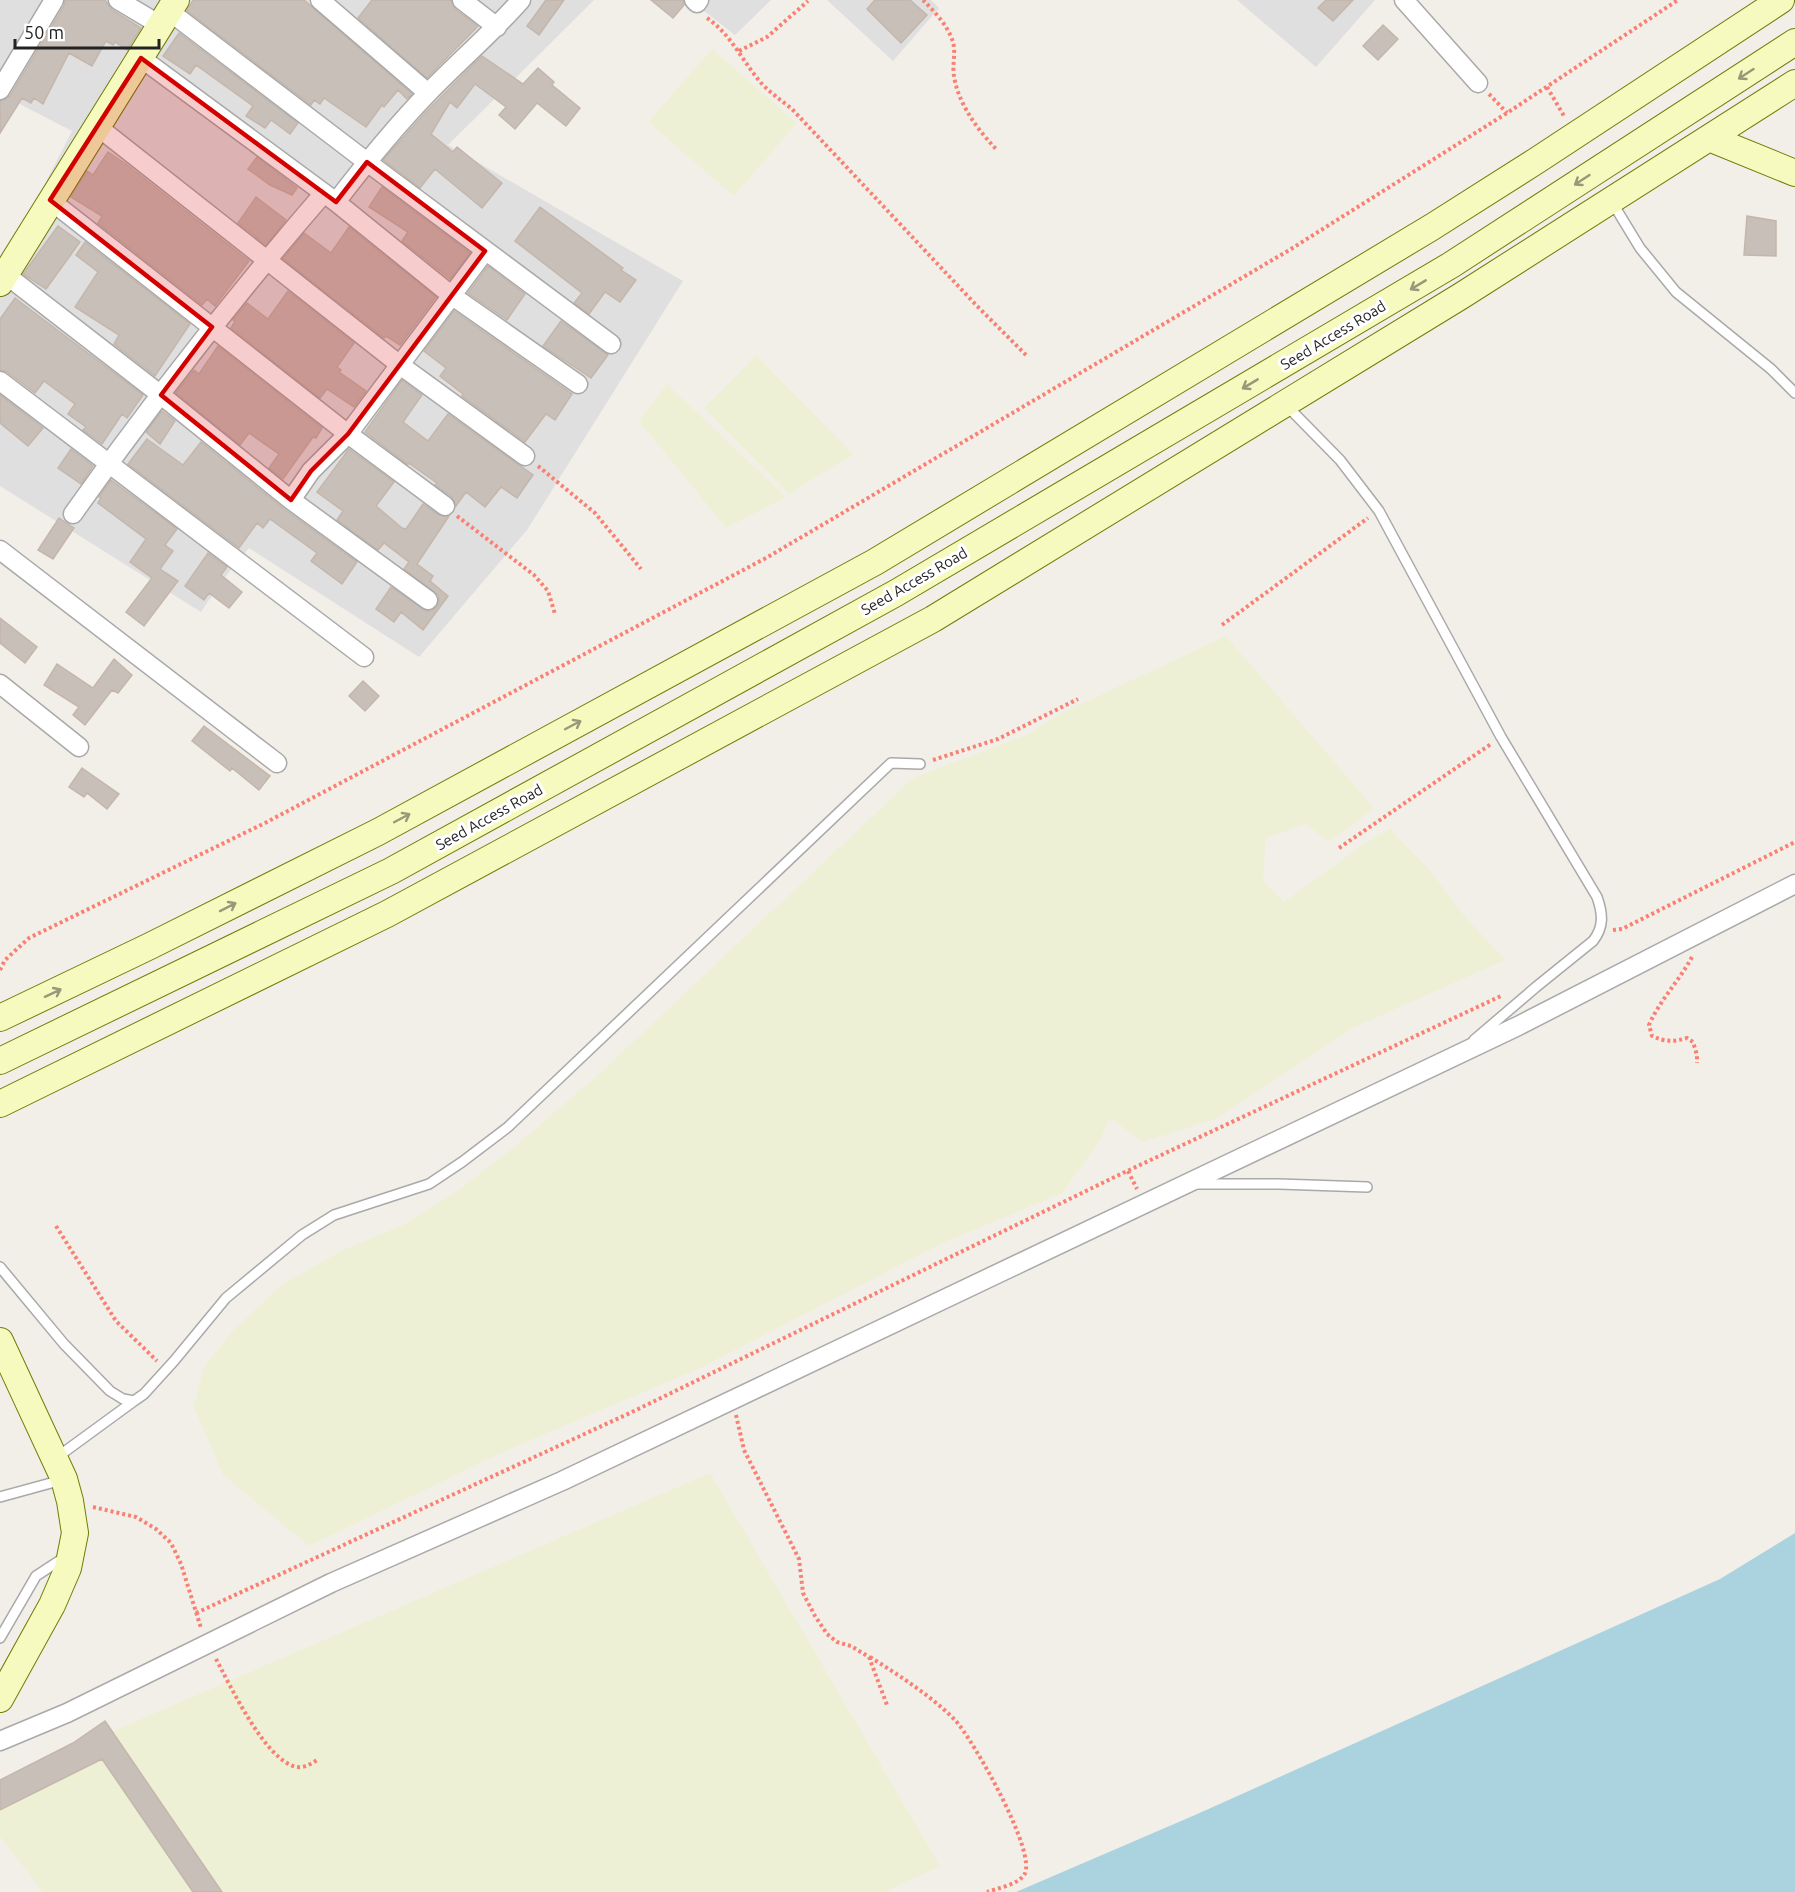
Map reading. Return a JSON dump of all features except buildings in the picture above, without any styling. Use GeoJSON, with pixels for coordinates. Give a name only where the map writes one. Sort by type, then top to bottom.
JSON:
{"type":"FeatureCollection","features":[{"type":"Feature","properties":{"kind":"street"},"geometry":{"type":"LineString","coordinates":[[0,90],[54,0]]}},
{"type":"Feature","properties":{"kind":"street"},"geometry":{"type":"LineString","coordinates":[[118,0],[168,12],[611,344]]}},
{"type":"Feature","properties":{"kind":"street"},"geometry":{"type":"LineString","coordinates":[[320,0],[428,93]]}},
{"type":"Feature","properties":{"kind":"street"},"geometry":{"type":"LineString","coordinates":[[462,0],[497,27]]}},
{"type":"Feature","properties":{"kind":"street"},"geometry":{"type":"LineString","coordinates":[[73,514],[108,464],[267,259],[367,162],[428,93],[497,27],[521,0]]}},
{"type":"Feature","properties":{"kind":"street"},"geometry":{"type":"LineString","coordinates":[[1404,0],[1478,83]]}},
{"type":"Feature","properties":{"kind":"street"},"geometry":{"type":"LineString","coordinates":[[3,1013],[150,946],[378,832],[875,562],[1421,233],[1781,0]]}},
{"type":"Feature","properties":{"kind":"street"},"geometry":{"type":"LineString","coordinates":[[168,12],[3,279],[161,395],[291,500],[428,600]]}},
{"type":"Feature","properties":{"kind":"street","name":"Seed Access Road"},"geometry":{"type":"LineString","coordinates":[[0,1061],[391,871],[896,593],[1451,265],[1795,42]]}},
{"type":"Feature","properties":{"kind":"street"},"geometry":{"type":"LineString","coordinates":[[141,58],[330,197],[452,295],[578,384]]}},
{"type":"Feature","properties":{"kind":"street"},"geometry":{"type":"LineString","coordinates":[[0,1104],[387,914],[933,619],[1461,296],[1795,83]]}},
{"type":"Feature","properties":{"kind":"street"},"geometry":{"type":"LineString","coordinates":[[98,127],[400,365],[525,456]]}},
{"type":"Feature","properties":{"kind":"street"},"geometry":{"type":"LineString","coordinates":[[1709,138],[1795,173]]}},
{"type":"Feature","properties":{"kind":"street"},"geometry":{"type":"LineString","coordinates":[[50,200],[348,434],[445,506]]}},
{"type":"Feature","properties":{"kind":"street"},"geometry":{"type":"LineString","coordinates":[[291,500],[310,471],[348,434],[485,251]]}},
{"type":"Feature","properties":{"kind":"street"},"geometry":{"type":"LineString","coordinates":[[0,381],[364,657]]}},
{"type":"Feature","properties":{"kind":"street"},"geometry":{"type":"LineString","coordinates":[[0,550],[277,763]]}},
{"type":"Feature","properties":{"kind":"street"},"geometry":{"type":"LineString","coordinates":[[0,684],[79,747]]}},
{"type":"Feature","properties":{"kind":"street"},"geometry":{"type":"LineString","coordinates":[[0,1741],[67,1713],[331,1583],[562,1481],[1456,1056],[1795,884]]}},
{"type":"Feature","properties":{"kind":"street"},"geometry":{"type":"LineString","coordinates":[[0,1341],[63,1480],[75,1533],[68,1568],[52,1605],[0,1700]]}},
{"type":"Feature","properties":{"kind":"lane"},"geometry":{"type":"LineString","coordinates":[[1611,200],[1640,248],[1676,292],[1771,369],[1795,393]]}},
{"type":"Feature","properties":{"kind":"lane"},"geometry":{"type":"LineString","coordinates":[[1284,404],[1341,460],[1379,511],[1501,737],[1597,897],[1601,910],[1600,932],[1593,941],[1456,1056]]}},
{"type":"Feature","properties":{"kind":"lane"},"geometry":{"type":"LineString","coordinates":[[0,1497],[63,1480],[134,1401],[144,1394],[166,1370],[226,1298],[302,1236],[334,1215],[429,1184],[508,1127],[891,763],[920,764]]}},
{"type":"Feature","properties":{"kind":"lane"},"geometry":{"type":"LineString","coordinates":[[1185,1185],[1279,1184],[1367,1187]]}},
{"type":"Feature","properties":{"kind":"lane"},"geometry":{"type":"LineString","coordinates":[[0,1267],[64,1344],[110,1391],[123,1399],[134,1401]]}},
{"type":"Feature","properties":{"kind":"lane"},"geometry":{"type":"LineString","coordinates":[[0,1638],[36,1576],[71,1552]]}},
{"type":"Feature","properties":{"kind":"path"},"geometry":{"type":"LineString","coordinates":[[923,0],[938,15],[953,43],[954,76],[960,96],[980,131],[996,149]]}},
{"type":"Feature","properties":{"kind":"path"},"geometry":{"type":"LineString","coordinates":[[0,970],[5,960],[29,938],[265,823],[766,558],[1280,255],[1508,113],[1678,0]]}},
{"type":"Feature","properties":{"kind":"path"},"geometry":{"type":"LineString","coordinates":[[697,1],[697,9],[717,25],[762,84],[792,109],[1026,355]]}},
{"type":"Feature","properties":{"kind":"path"},"geometry":{"type":"LineString","coordinates":[[739,51],[767,37],[808,2]]}},
{"type":"Feature","properties":{"kind":"path"},"geometry":{"type":"LineString","coordinates":[[1478,83],[1508,113]]}},
{"type":"Feature","properties":{"kind":"path"},"geometry":{"type":"LineString","coordinates":[[1547,87],[1575,135]]}},
{"type":"Feature","properties":{"kind":"path"},"geometry":{"type":"LineString","coordinates":[[525,456],[595,513],[641,569]]}},
{"type":"Feature","properties":{"kind":"path"},"geometry":{"type":"LineString","coordinates":[[445,506],[534,575],[548,591],[555,614]]}},
{"type":"Feature","properties":{"kind":"path"},"geometry":{"type":"LineString","coordinates":[[1222,625],[1379,511]]}},
{"type":"Feature","properties":{"kind":"path"},"geometry":{"type":"LineString","coordinates":[[920,764],[998,739],[1078,699]]}},
{"type":"Feature","properties":{"kind":"path"},"geometry":{"type":"LineString","coordinates":[[1339,848],[1501,737]]}},
{"type":"Feature","properties":{"kind":"path"},"geometry":{"type":"LineString","coordinates":[[1600,932],[1622,929],[1795,842]]}},
{"type":"Feature","properties":{"kind":"path"},"geometry":{"type":"LineString","coordinates":[[1697,1063],[1693,1042],[1687,1038],[1675,1042],[1661,1040],[1652,1036],[1649,1025],[1657,1008],[1696,950],[1699,934]]}},
{"type":"Feature","properties":{"kind":"path"},"geometry":{"type":"LineString","coordinates":[[196,1613],[630,1413],[1125,1172],[1502,996],[1525,979],[1536,987]]}},
{"type":"Feature","properties":{"kind":"path"},"geometry":{"type":"LineString","coordinates":[[56,1226],[116,1321],[166,1370]]}},
{"type":"Feature","properties":{"kind":"path"},"geometry":{"type":"LineString","coordinates":[[732,1400],[744,1449],[799,1559],[803,1593],[827,1634],[837,1642],[851,1646],[927,1695],[956,1721],[976,1748],[1008,1807],[1027,1868],[1024,1875],[1016,1881],[987,1892]]}},
{"type":"Feature","properties":{"kind":"path"},"geometry":{"type":"LineString","coordinates":[[63,1480],[136,1517],[156,1529],[171,1543],[181,1564],[208,1643],[257,1732],[289,1764],[298,1767],[308,1766],[319,1759]]}},
{"type":"Feature","properties":{"kind":"path"},"geometry":{"type":"LineString","coordinates":[[869,1657],[887,1705]]}},
{"type":"Feature","properties":{"kind":"highlighted area"},"geometry":{"type":"Polygon","coordinates":[[[141,58],[336,202],[367,162],[485,251],[348,434],[311,471],[291,500],[161,395],[212,327],[50,200],[141,58]]]}},
{"type":"Feature","properties":{"kind":"shaded area"},"geometry":{"type":"Polygon","coordinates":[[[0,0],[594,0],[448,145],[683,281],[527,530],[419,657],[249,548],[221,582],[201,612],[0,486],[0,271],[72,131],[0,94],[0,0]]]}},
{"type":"Feature","properties":{"kind":"shaded area"},"geometry":{"type":"Polygon","coordinates":[[[690,0],[771,0],[735,35],[690,0]]]}},
{"type":"Feature","properties":{"kind":"shaded area"},"geometry":{"type":"Polygon","coordinates":[[[827,0],[931,0],[939,8],[893,61],[827,0]]]}},
{"type":"Feature","properties":{"kind":"shaded area"},"geometry":{"type":"Polygon","coordinates":[[[1237,0],[1375,0],[1316,67],[1237,0]]]}},
{"type":"Feature","properties":{"kind":"green space"},"geometry":{"type":"Polygon","coordinates":[[[712,49],[797,123],[734,196],[648,122],[712,49]]]}},
{"type":"Feature","properties":{"kind":"green space"},"geometry":{"type":"Polygon","coordinates":[[[756,355],[853,454],[789,494],[704,408],[756,355]]]}},
{"type":"Feature","properties":{"kind":"green space"},"geometry":{"type":"Polygon","coordinates":[[[667,384],[786,497],[726,528],[639,421],[667,384]]]}},
{"type":"Feature","properties":{"kind":"green space"},"geometry":{"type":"Polygon","coordinates":[[[1226,636],[1374,808],[1329,842],[1306,824],[1266,838],[1263,880],[1284,902],[1365,843],[1390,829],[1428,868],[1461,912],[1505,960],[1353,1028],[1215,1119],[1143,1142],[1110,1118],[1099,1142],[1062,1193],[945,1242],[700,1368],[503,1452],[309,1546],[223,1475],[194,1407],[203,1369],[232,1331],[283,1284],[343,1250],[405,1224],[456,1192],[513,1148],[597,1076],[913,778],[1026,735],[1062,713],[1226,636]]]}},
{"type":"Feature","properties":{"kind":"green space"},"geometry":{"type":"Polygon","coordinates":[[[710,1473],[940,1866],[885,1892],[43,1892],[0,1837],[0,1780],[710,1473]]]}},
{"type":"Feature","properties":{"kind":"water"},"geometry":{"type":"Polygon","coordinates":[[[1795,1533],[1795,1892],[1016,1892],[1195,1815],[1720,1579],[1795,1533]]]}}]}
